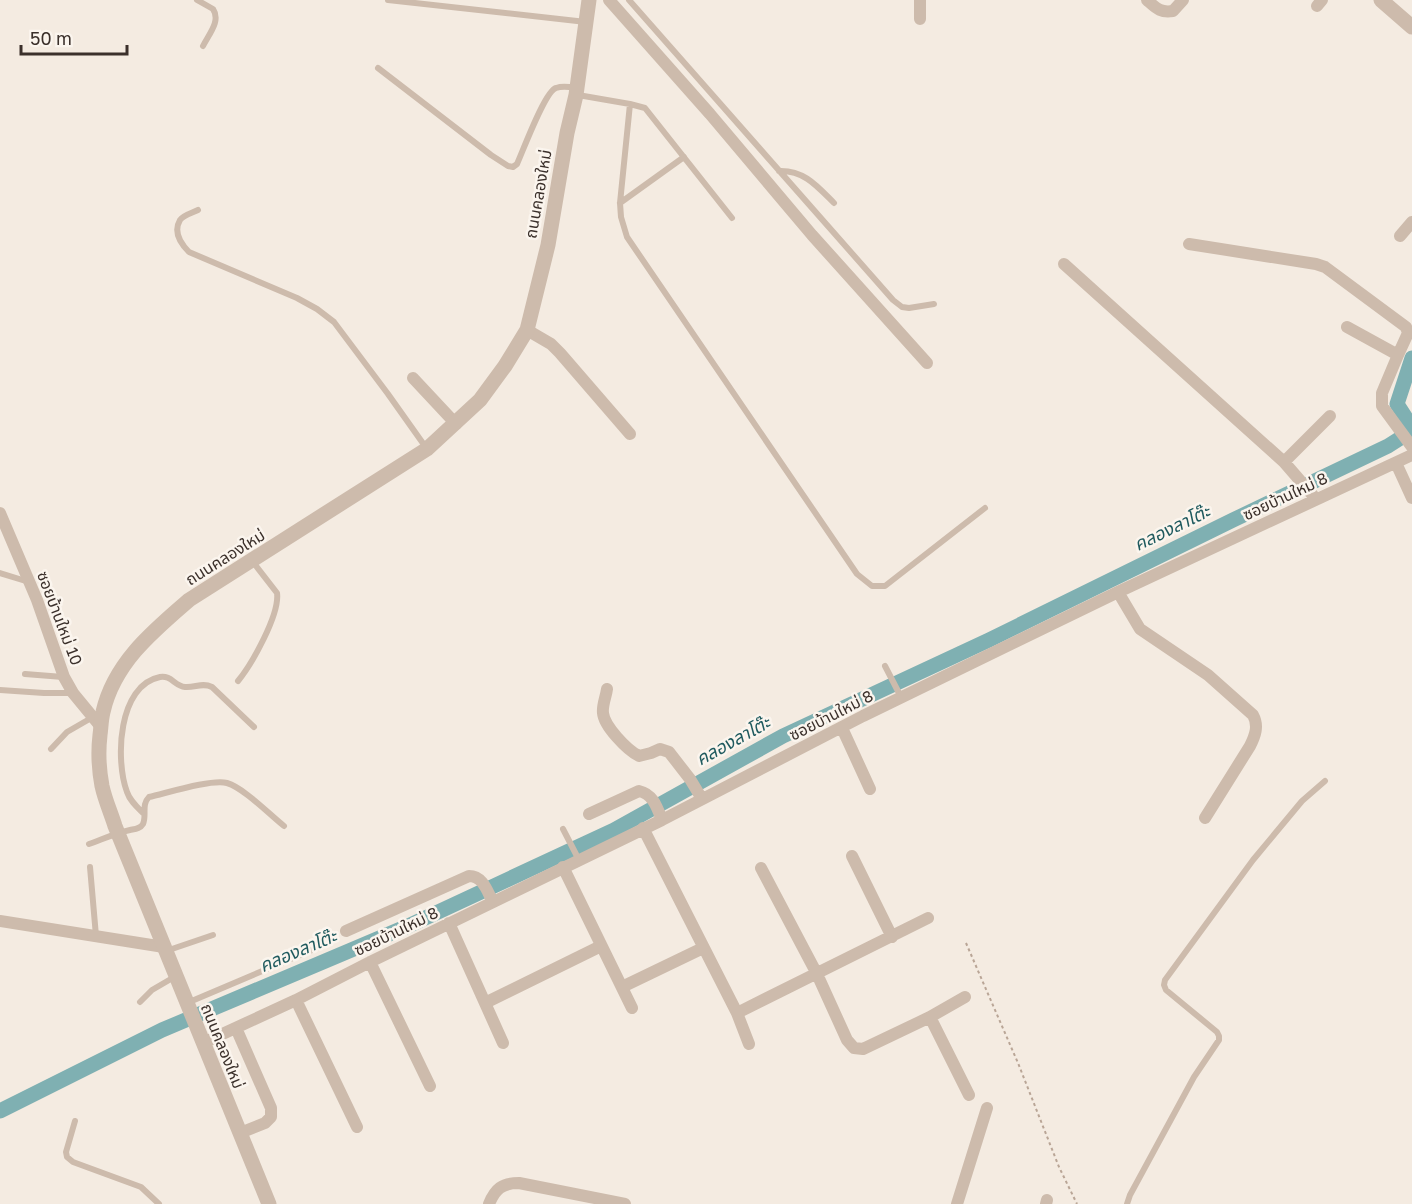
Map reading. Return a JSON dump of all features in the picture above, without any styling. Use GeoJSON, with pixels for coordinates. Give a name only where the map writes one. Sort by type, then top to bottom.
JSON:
{"type":"FeatureCollection","features":[{"type":"Feature","properties":{"kind":"street","name":"ถนนคลองใหม่"},"geometry":{"type":"LineString","coordinates":[[269,1204],[118,833],[102,786],[97,722],[121,669],[159,626],[189,600],[427,450],[480,400],[505,366],[527,330],[548,245],[576,91],[589,0]]}},
{"type":"Feature","properties":{"kind":"street"},"geometry":{"type":"LineString","coordinates":[[609,0],[710,114],[812,235],[927,363]]}},
{"type":"Feature","properties":{"kind":"street"},"geometry":{"type":"LineString","coordinates":[[920,0],[920,19]]}},
{"type":"Feature","properties":{"kind":"street"},"geometry":{"type":"LineString","coordinates":[[1147,0],[1164,12],[1173,11],[1183,0]]}},
{"type":"Feature","properties":{"kind":"street"},"geometry":{"type":"LineString","coordinates":[[1381,0],[1412,27]]}},
{"type":"Feature","properties":{"kind":"street"},"geometry":{"type":"LineString","coordinates":[[1400,236],[1412,222]]}},
{"type":"Feature","properties":{"kind":"street"},"geometry":{"type":"LineString","coordinates":[[1189,244],[1325,267],[1406,327],[1408,333],[1382,393],[1381,401],[1382,406],[1407,440]]}},
{"type":"Feature","properties":{"kind":"street"},"geometry":{"type":"LineString","coordinates":[[1064,264],[1284,462],[1307,490]]}},
{"type":"Feature","properties":{"kind":"street"},"geometry":{"type":"LineString","coordinates":[[1347,327],[1398,355]]}},
{"type":"Feature","properties":{"kind":"street"},"geometry":{"type":"LineString","coordinates":[[527,330],[560,353],[630,434]]}},
{"type":"Feature","properties":{"kind":"street"},"geometry":{"type":"LineString","coordinates":[[413,378],[456,424]]}},
{"type":"Feature","properties":{"kind":"street"},"geometry":{"type":"LineString","coordinates":[[1284,462],[1330,416]]}},
{"type":"Feature","properties":{"kind":"street","name":"ซอยบ้านใหม่ 8"},"geometry":{"type":"LineString","coordinates":[[201,1037],[236,1028],[296,1000],[449,923],[490,897],[563,867],[577,856],[643,828],[658,810],[699,795],[842,728],[899,694],[1118,592],[1307,490],[1396,463],[1412,454]]}},
{"type":"Feature","properties":{"kind":"street"},"geometry":{"type":"LineString","coordinates":[[1396,463],[1412,498]]}},
{"type":"Feature","properties":{"kind":"street","name":"ซอยบ้านใหม่ 10"},"geometry":{"type":"LineString","coordinates":[[0,513],[38,600],[64,677],[73,693],[97,722]]}},
{"type":"Feature","properties":{"kind":"street"},"geometry":{"type":"LineString","coordinates":[[1118,592],[1140,628],[1208,675],[1253,715],[1256,721],[1256,735],[1206,818]]}},
{"type":"Feature","properties":{"kind":"street"},"geometry":{"type":"LineString","coordinates":[[607,689],[603,710],[604,720],[625,746],[639,756],[660,749],[669,752],[699,795]]}},
{"type":"Feature","properties":{"kind":"street"},"geometry":{"type":"LineString","coordinates":[[842,728],[870,789]]}},
{"type":"Feature","properties":{"kind":"street"},"geometry":{"type":"LineString","coordinates":[[589,814],[639,791],[647,792],[658,810]]}},
{"type":"Feature","properties":{"kind":"street"},"geometry":{"type":"LineString","coordinates":[[643,828],[737,1013],[749,1044]]}},
{"type":"Feature","properties":{"kind":"street"},"geometry":{"type":"LineString","coordinates":[[852,856],[892,937]]}},
{"type":"Feature","properties":{"kind":"street"},"geometry":{"type":"LineString","coordinates":[[563,867],[632,1008]]}},
{"type":"Feature","properties":{"kind":"street"},"geometry":{"type":"LineString","coordinates":[[761,868],[817,974],[847,1040],[854,1048],[863,1049],[930,1017],[965,997]]}},
{"type":"Feature","properties":{"kind":"street"},"geometry":{"type":"LineString","coordinates":[[346,931],[469,876],[476,876],[482,880],[490,897]]}},
{"type":"Feature","properties":{"kind":"street"},"geometry":{"type":"LineString","coordinates":[[737,1013],[928,918]]}},
{"type":"Feature","properties":{"kind":"street"},"geometry":{"type":"LineString","coordinates":[[0,921],[165,949]]}},
{"type":"Feature","properties":{"kind":"street"},"geometry":{"type":"LineString","coordinates":[[449,923],[503,1043]]}},
{"type":"Feature","properties":{"kind":"street"},"geometry":{"type":"LineString","coordinates":[[485,1003],[601,946]]}},
{"type":"Feature","properties":{"kind":"street"},"geometry":{"type":"LineString","coordinates":[[622,987],[703,948]]}},
{"type":"Feature","properties":{"kind":"street"},"geometry":{"type":"LineString","coordinates":[[370,962],[430,1086]]}},
{"type":"Feature","properties":{"kind":"street"},"geometry":{"type":"LineString","coordinates":[[296,1000],[357,1127]]}},
{"type":"Feature","properties":{"kind":"street"},"geometry":{"type":"LineString","coordinates":[[930,1017],[969,1095]]}},
{"type":"Feature","properties":{"kind":"street"},"geometry":{"type":"LineString","coordinates":[[236,1028],[271,1108],[271,1117],[265,1123],[240,1133]]}},
{"type":"Feature","properties":{"kind":"street"},"geometry":{"type":"LineString","coordinates":[[957,1204],[987,1108]]}},
{"type":"Feature","properties":{"kind":"street"},"geometry":{"type":"LineString","coordinates":[[489,1204],[492,1196],[502,1186],[509,1183],[519,1183],[587,1201],[625,1204]]}},
{"type":"Feature","properties":{"kind":"lane"},"geometry":{"type":"LineString","coordinates":[[197,0],[213,9],[217,18],[203,46]]}},
{"type":"Feature","properties":{"kind":"lane"},"geometry":{"type":"LineString","coordinates":[[388,0],[586,22]]}},
{"type":"Feature","properties":{"kind":"lane"},"geometry":{"type":"LineString","coordinates":[[629,0],[893,300],[902,307],[909,308],[934,304]]}},
{"type":"Feature","properties":{"kind":"lane"},"geometry":{"type":"LineString","coordinates":[[378,68],[491,155],[513,167],[517,164],[544,102],[557,87],[645,108],[732,218]]}},
{"type":"Feature","properties":{"kind":"lane"},"geometry":{"type":"LineString","coordinates":[[630,104],[620,203],[621,217],[627,237],[857,574],[872,586],[885,586],[984,508]]}},
{"type":"Feature","properties":{"kind":"lane"},"geometry":{"type":"LineString","coordinates":[[620,203],[684,157]]}},
{"type":"Feature","properties":{"kind":"lane"},"geometry":{"type":"LineString","coordinates":[[779,171],[789,170],[804,176],[834,203]]}},
{"type":"Feature","properties":{"kind":"lane"},"geometry":{"type":"LineString","coordinates":[[198,210],[180,219],[178,237],[183,246],[189,252],[297,298],[317,309],[333,322],[382,385],[427,450]]}},
{"type":"Feature","properties":{"kind":"lane"},"geometry":{"type":"LineString","coordinates":[[238,681],[257,651],[272,620],[278,599],[277,593],[252,561]]}},
{"type":"Feature","properties":{"kind":"lane"},"geometry":{"type":"LineString","coordinates":[[0,573],[29,583]]}},
{"type":"Feature","properties":{"kind":"lane"},"geometry":{"type":"LineString","coordinates":[[885,666],[899,694]]}},
{"type":"Feature","properties":{"kind":"lane"},"geometry":{"type":"LineString","coordinates":[[25,674],[64,677]]}},
{"type":"Feature","properties":{"kind":"lane"},"geometry":{"type":"LineString","coordinates":[[144,814],[132,802],[127,792],[121,750],[122,732],[127,712],[136,692],[149,681],[162,677],[169,678],[185,687],[207,684],[254,727]]}},
{"type":"Feature","properties":{"kind":"lane"},"geometry":{"type":"LineString","coordinates":[[0,690],[73,693]]}},
{"type":"Feature","properties":{"kind":"lane"},"geometry":{"type":"LineString","coordinates":[[51,749],[67,732],[97,722]]}},
{"type":"Feature","properties":{"kind":"lane"},"geometry":{"type":"LineString","coordinates":[[1127,1204],[1194,1077],[1219,1040],[1216,1032],[1166,990],[1165,980],[1253,860],[1302,801],[1325,781]]}},
{"type":"Feature","properties":{"kind":"lane"},"geometry":{"type":"LineString","coordinates":[[89,844],[118,833],[140,828],[149,797],[215,782],[238,788],[284,826]]}},
{"type":"Feature","properties":{"kind":"lane"},"geometry":{"type":"LineString","coordinates":[[563,829],[577,856]]}},
{"type":"Feature","properties":{"kind":"lane"},"geometry":{"type":"LineString","coordinates":[[90,867],[96,937]]}},
{"type":"Feature","properties":{"kind":"lane"},"geometry":{"type":"LineString","coordinates":[[165,949],[213,935]]}},
{"type":"Feature","properties":{"kind":"lane"},"geometry":{"type":"LineString","coordinates":[[188,1006],[319,947]]}},
{"type":"Feature","properties":{"kind":"lane"},"geometry":{"type":"LineString","coordinates":[[140,1002],[152,990],[176,976]]}},
{"type":"Feature","properties":{"kind":"lane"},"geometry":{"type":"LineString","coordinates":[[75,1121],[66,1152],[67,1157],[73,1162],[141,1187],[159,1204]]}},
{"type":"Feature","properties":{"kind":"path"},"geometry":{"type":"LineString","coordinates":[[966,943],[1018,1063],[1059,1167],[1077,1204]]}},
{"type":"Feature","properties":{"kind":"waterway","name":"คลองลาโต๊ะ"},"geometry":{"type":"LineString","coordinates":[[0,1111],[162,1030],[408,926],[614,830],[783,736],[989,640],[1388,446],[1410,432],[1406,418],[1397,404],[1412,358]]}}]}
